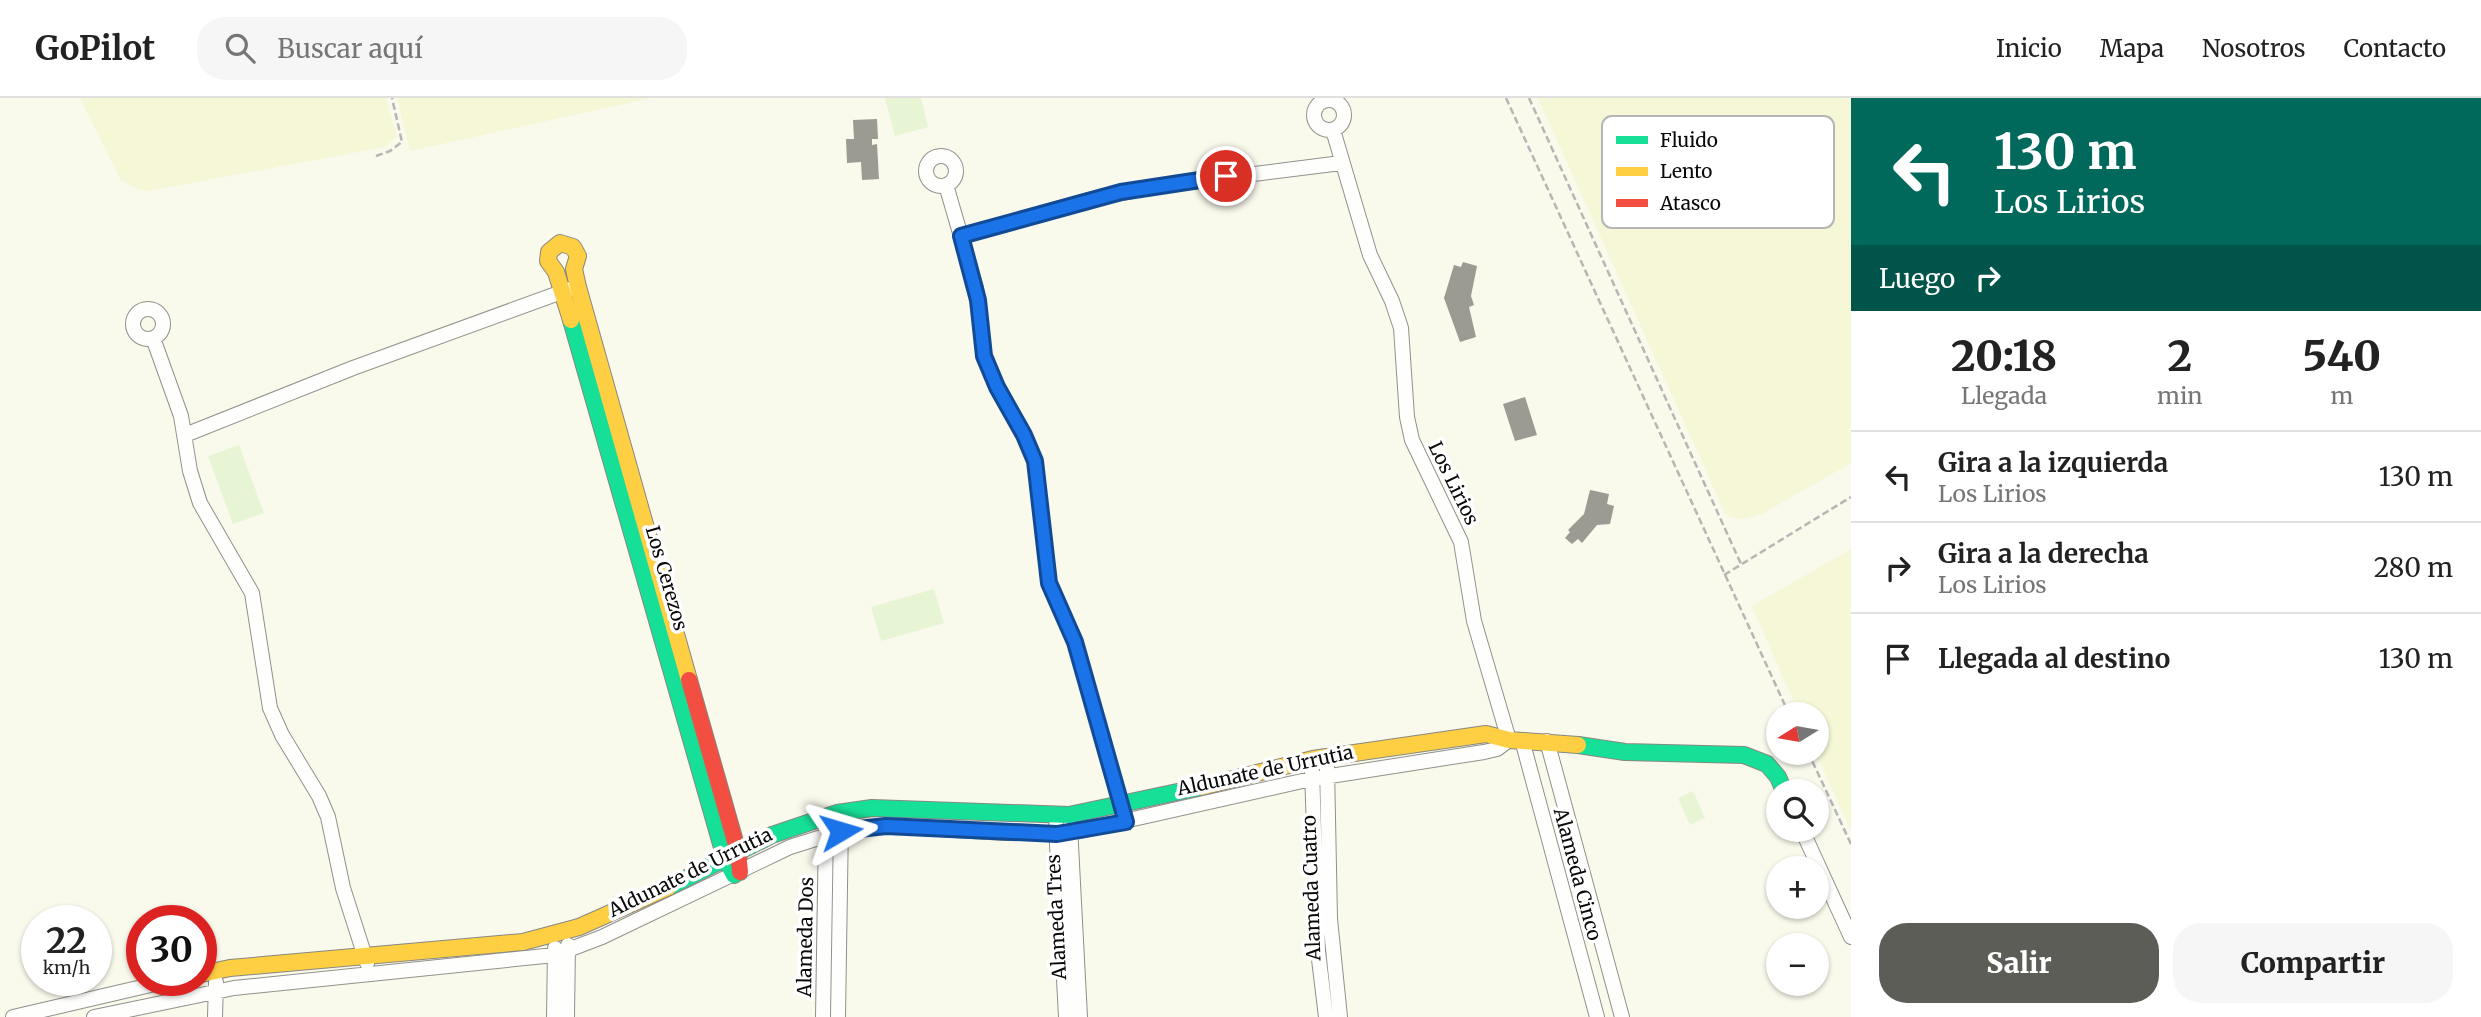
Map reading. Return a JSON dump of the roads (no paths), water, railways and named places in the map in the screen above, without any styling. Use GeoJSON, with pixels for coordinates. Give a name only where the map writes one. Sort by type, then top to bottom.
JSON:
{"type":"FeatureCollection","features":[{"type":"Feature","properties":{"kind":"street","name":"Los Lirios"},"geometry":{"type":"LineString","coordinates":[[1333,130],[1370,255],[1397,315],[1402,342],[1409,429],[1416,451],[1461,542],[1474,621],[1515,740]]}},
{"type":"Feature","properties":{"kind":"street"},"geometry":{"type":"LineString","coordinates":[[961,236],[1089,200],[1151,187],[1341,163]]}},
{"type":"Feature","properties":{"kind":"street"},"geometry":{"type":"LineString","coordinates":[[946,185],[978,300],[984,356],[1035,461],[1049,583],[1075,642],[1126,822]]}},
{"type":"Feature","properties":{"kind":"street","name":"Los Cerezos"},"geometry":{"type":"LineString","coordinates":[[571,289],[550,265],[548,256],[552,248],[560,243],[569,245],[576,251],[578,260],[571,289],[737,874]]}},
{"type":"Feature","properties":{"kind":"street"},"geometry":{"type":"LineString","coordinates":[[556,272],[565,273],[574,269]]}},
{"type":"Feature","properties":{"kind":"street"},"geometry":{"type":"LineString","coordinates":[[186,435],[353,368],[571,289]]}},
{"type":"Feature","properties":{"kind":"street"},"geometry":{"type":"LineString","coordinates":[[153,338],[186,435],[190,471],[200,503],[252,593],[270,708],[282,735],[324,806],[331,827],[340,877],[370,975]]}},
{"type":"Feature","properties":{"kind":"street","name":"Aldunate de Urrutia"},"geometry":{"type":"LineString","coordinates":[[217,971],[523,942],[562,933],[793,825],[833,813],[872,808],[1063,816],[1122,805],[1320,758],[1477,735],[1645,753],[1744,755],[1767,764],[1779,779]]}},
{"type":"Feature","properties":{"kind":"street","name":"Aldunate de Urrutia"},"geometry":{"type":"LineString","coordinates":[[217,990],[562,953],[737,874],[790,847],[841,831],[886,826],[1064,833],[1126,822],[1311,779],[1484,752],[1515,740]]}},
{"type":"Feature","properties":{"kind":"street","name":"Alameda Cinco"},"geometry":{"type":"LineString","coordinates":[[1515,740],[1597,1017]]}},
{"type":"Feature","properties":{"kind":"street","name":"Alameda Cinco"},"geometry":{"type":"LineString","coordinates":[[1546,741],[1622,1017]]}},
{"type":"Feature","properties":{"kind":"street","name":"Alameda Cuatro"},"geometry":{"type":"LineString","coordinates":[[1320,758],[1327,776],[1330,919],[1340,1017]]}},
{"type":"Feature","properties":{"kind":"street","name":"Alameda Cuatro"},"geometry":{"type":"LineString","coordinates":[[1320,758],[1311,779],[1318,951],[1326,1017]]}},
{"type":"Feature","properties":{"kind":"street","name":"Alameda Dos"},"geometry":{"type":"LineString","coordinates":[[833,813],[841,831],[838,1017]]}},
{"type":"Feature","properties":{"kind":"street","name":"Alameda Dos"},"geometry":{"type":"LineString","coordinates":[[823,1017],[826,835],[833,813]]}},
{"type":"Feature","properties":{"kind":"street","name":"Alameda Tres"},"geometry":{"type":"LineString","coordinates":[[1063,816],[1080,1017]]}},
{"type":"Feature","properties":{"kind":"street","name":"Alameda Tres"},"geometry":{"type":"LineString","coordinates":[[1064,833],[1066,1017]]}},
{"type":"Feature","properties":{"kind":"street"},"geometry":{"type":"LineString","coordinates":[[1807,842],[1851,937]]}},
{"type":"Feature","properties":{"kind":"street"},"geometry":{"type":"LineString","coordinates":[[562,933],[567,1017]]}},
{"type":"Feature","properties":{"kind":"street"},"geometry":{"type":"LineString","coordinates":[[554,1017],[562,953]]}},
{"type":"Feature","properties":{"kind":"street"},"geometry":{"type":"LineString","coordinates":[[12,1017],[126,991]]}},
{"type":"Feature","properties":{"kind":"street","name":"Aldunate de Urrutia"},"geometry":{"type":"LineString","coordinates":[[94,1017],[189,996]]}},
{"type":"Feature","properties":{"kind":"street"},"geometry":{"type":"LineString","coordinates":[[215,1017],[216,996]]}}]}
